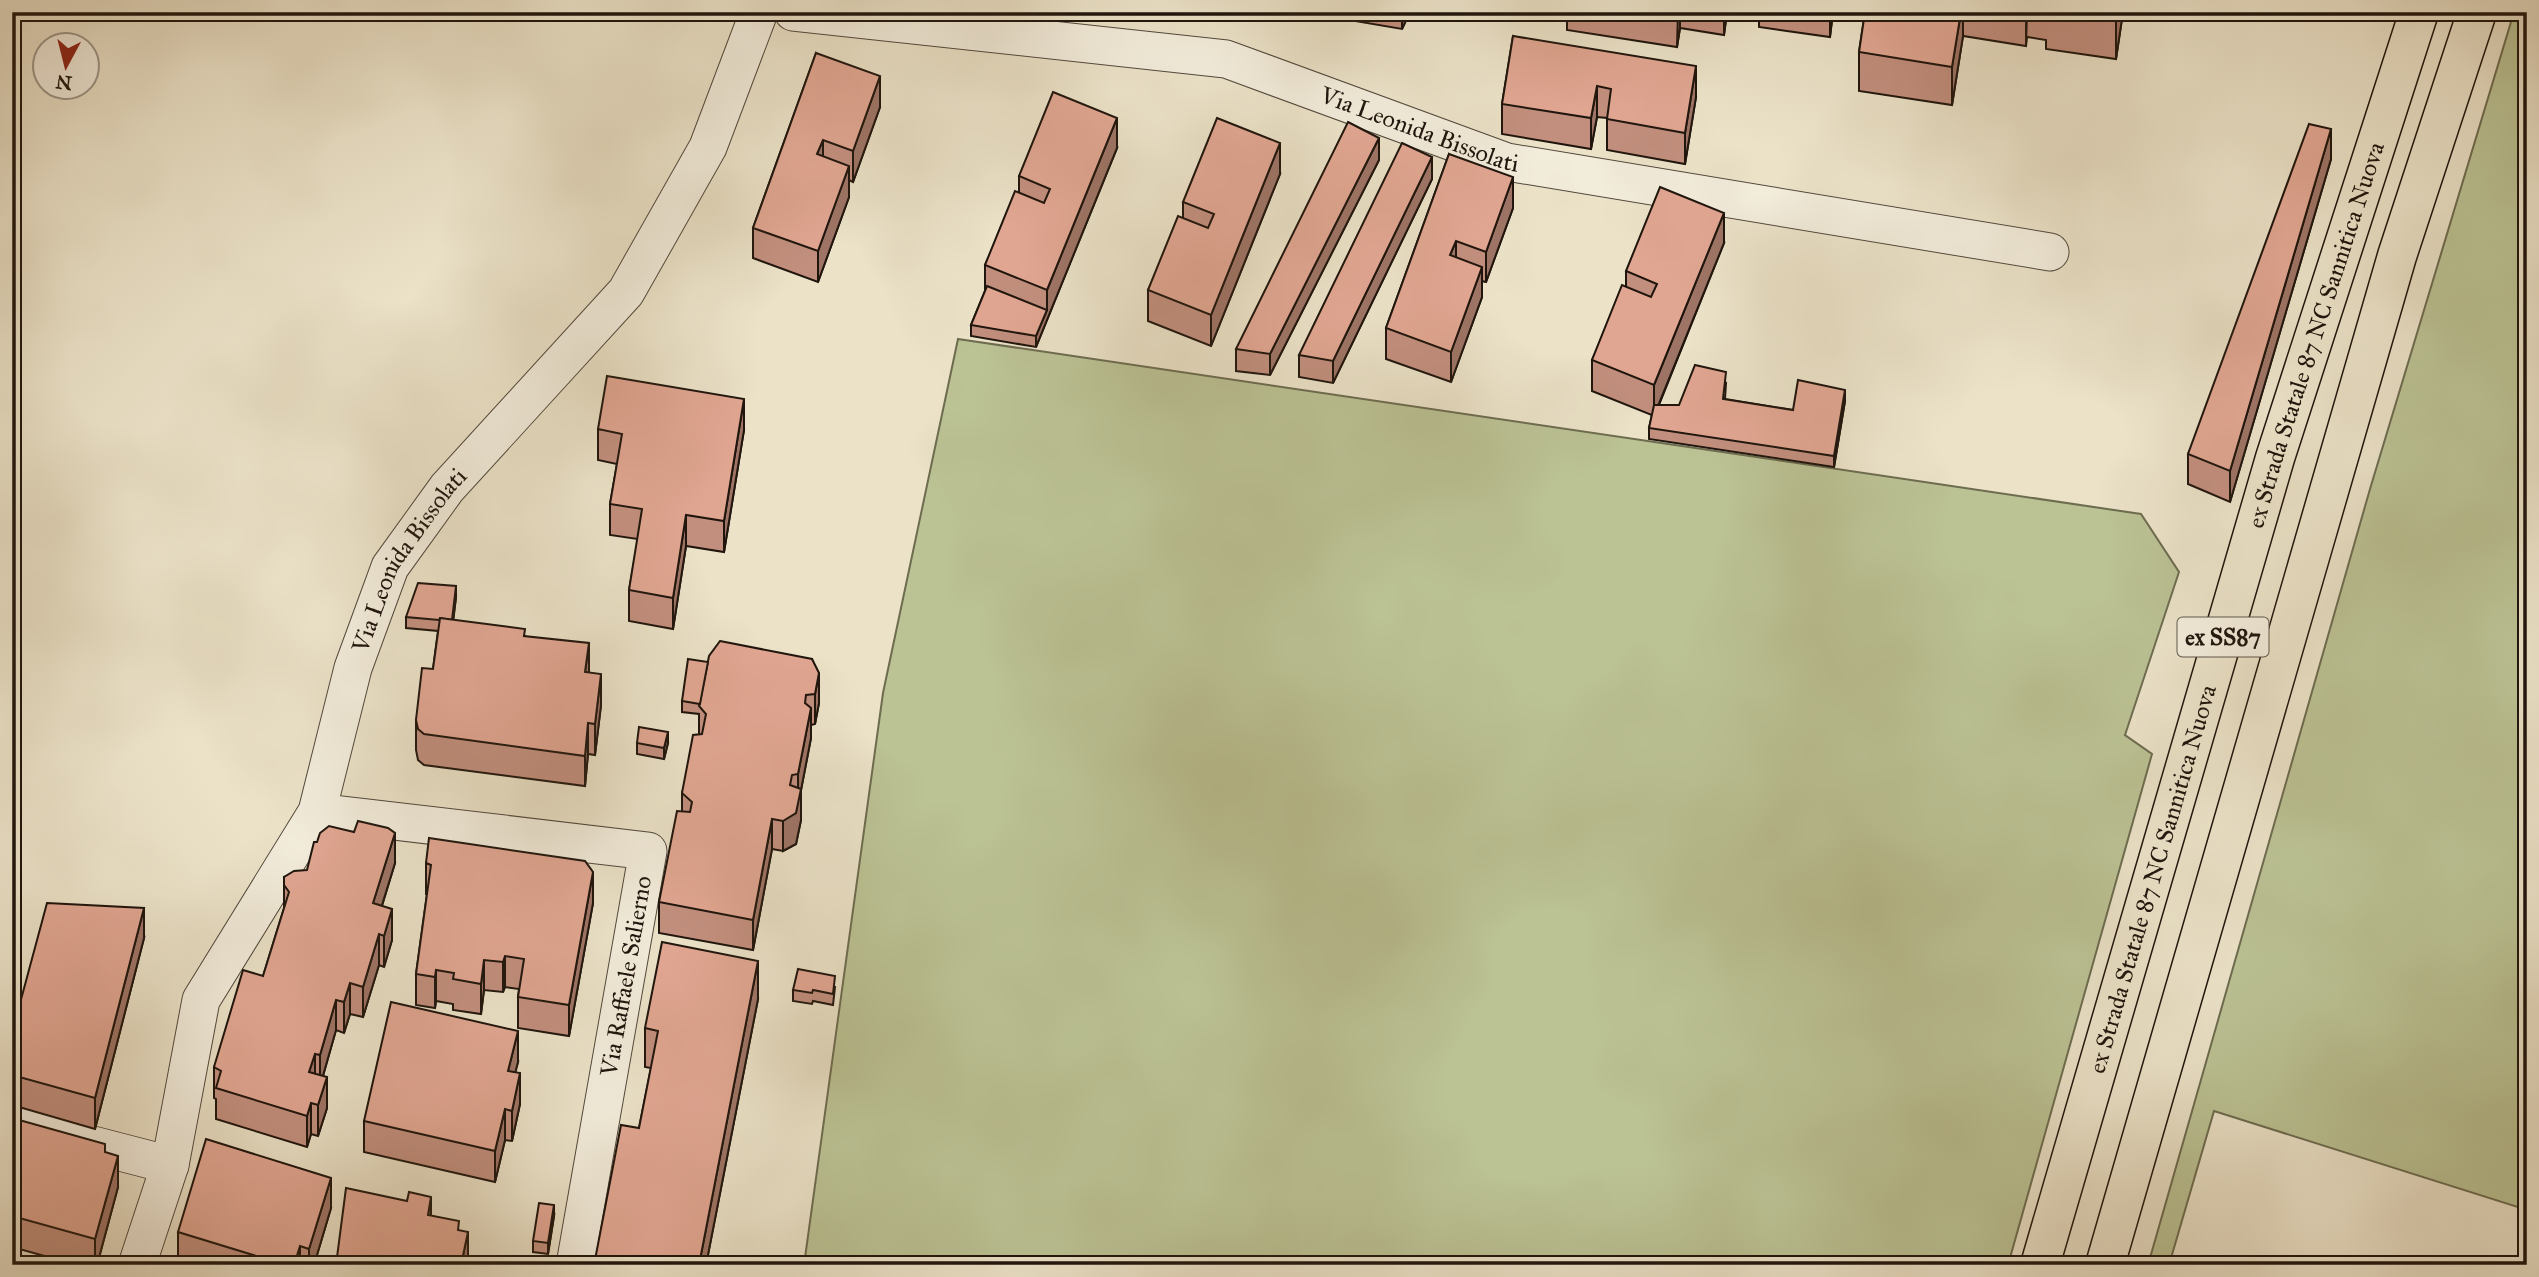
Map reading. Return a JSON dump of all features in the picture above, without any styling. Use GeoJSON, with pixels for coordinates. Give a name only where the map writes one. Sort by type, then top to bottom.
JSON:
{"type":"FeatureCollection","features":[{"type":"Feature","properties":{"kind":"highway","name":"ex Strada Statale 87 NC Sannitica Nuova"},"geometry":{"type":"LineString","coordinates":[[2040,1265],[2275,458],[2418,12]]}},
{"type":"Feature","properties":{"kind":"highway","name":"ex SS87"},"geometry":{"type":"LineString","coordinates":[[2105,1265],[2398,257],[2477,12]]}},
{"type":"Feature","properties":{"kind":"street","name":"Via Leonida Bissolati"},"geometry":{"type":"LineString","coordinates":[[137,1265],[170,1165],[201,1000],[317,813],[353,668],[390,567],[447,488],[626,292],[708,147],[759,12]]}},
{"type":"Feature","properties":{"kind":"street","name":"Via Leonida Bissolati"},"geometry":{"type":"LineString","coordinates":[[793,12],[1226,59],[1507,162],[2050,252]]}},
{"type":"Feature","properties":{"kind":"street","name":"Via Raffaele Salierno"},"geometry":{"type":"LineString","coordinates":[[317,813],[648,851],[575,1265]]}},
{"type":"Feature","properties":{"kind":"street"},"geometry":{"type":"LineString","coordinates":[[12,1124],[170,1165]]}},
{"type":"Feature","properties":{"kind":"green space"},"geometry":{"type":"Polygon","coordinates":[[[2514,12],[2527,12],[2527,1210],[2214,1111],[2169,1265],[2148,1265],[2370,489],[2514,12]]]}},
{"type":"Feature","properties":{"kind":"green space"},"geometry":{"type":"Polygon","coordinates":[[[958,339],[2141,514],[2179,572],[2125,735],[2152,754],[2008,1265],[804,1265],[883,693],[958,339]]]}},
{"type":"Feature","properties":{"kind":"building"},"geometry":{"type":"Polygon","coordinates":[[[1652,12],[1678,12],[1677,16],[1652,12]]]}},
{"type":"Feature","properties":{"kind":"building"},"geometry":{"type":"Polygon","coordinates":[[[1804,12],[1830,12],[1830,16],[1804,12]]]}},
{"type":"Feature","properties":{"kind":"building"},"geometry":{"type":"Polygon","coordinates":[[[1865,12],[1961,12],[1952,67],[1859,52],[1865,12]]]}},
{"type":"Feature","properties":{"kind":"building"},"geometry":{"type":"Polygon","coordinates":[[[2061,12],[2117,12],[2116,21],[2061,12]]]}},
{"type":"Feature","properties":{"kind":"building"},"geometry":{"type":"Polygon","coordinates":[[[1513,36],[1696,66],[1685,133],[1607,119],[1611,89],[1597,86],[1591,118],[1502,104],[1513,36]]]}},
{"type":"Feature","properties":{"kind":"building"},"geometry":{"type":"Polygon","coordinates":[[[816,53],[880,76],[853,151],[823,140],[817,154],[849,166],[818,251],[753,228],[816,53]]]}},
{"type":"Feature","properties":{"kind":"building"},"geometry":{"type":"Polygon","coordinates":[[[1053,92],[1117,118],[1047,290],[985,265],[1015,191],[1044,203],[1050,189],[1019,176],[1053,92]]]}},
{"type":"Feature","properties":{"kind":"building"},"geometry":{"type":"Polygon","coordinates":[[[1217,118],[1280,143],[1211,315],[1148,290],[1178,216],[1208,228],[1214,214],[1183,202],[1217,118]]]}},
{"type":"Feature","properties":{"kind":"building"},"geometry":{"type":"Polygon","coordinates":[[[1348,122],[1379,138],[1270,354],[1236,349],[1348,122]]]}},
{"type":"Feature","properties":{"kind":"building"},"geometry":{"type":"Polygon","coordinates":[[[2309,124],[2331,129],[2230,471],[2188,454],[2309,124]]]}},
{"type":"Feature","properties":{"kind":"building"},"geometry":{"type":"Polygon","coordinates":[[[1402,143],[1432,157],[1333,361],[1299,355],[1402,143]]]}},
{"type":"Feature","properties":{"kind":"building"},"geometry":{"type":"Polygon","coordinates":[[[1449,154],[1513,177],[1486,252],[1456,241],[1450,255],[1482,267],[1451,352],[1386,328],[1449,154]]]}},
{"type":"Feature","properties":{"kind":"building"},"geometry":{"type":"Polygon","coordinates":[[[1660,187],[1724,213],[1654,385],[1592,360],[1622,285],[1651,297],[1657,284],[1626,271],[1660,187]]]}},
{"type":"Feature","properties":{"kind":"building"},"geometry":{"type":"Polygon","coordinates":[[[987,286],[1047,310],[1036,336],[971,325],[987,286]]]}},
{"type":"Feature","properties":{"kind":"building"},"geometry":{"type":"Polygon","coordinates":[[[1695,365],[1726,372],[1723,399],[1793,410],[1798,380],[1845,390],[1834,456],[1649,428],[1654,405],[1679,405],[1695,365]]]}},
{"type":"Feature","properties":{"kind":"building"},"geometry":{"type":"Polygon","coordinates":[[[607,376],[744,399],[724,521],[686,515],[673,598],[629,590],[642,509],[610,504],[622,434],[598,429],[607,376]]]}},
{"type":"Feature","properties":{"kind":"building"},"geometry":{"type":"Polygon","coordinates":[[[418,583],[456,586],[452,620],[406,617],[418,583]]]}},
{"type":"Feature","properties":{"kind":"building"},"geometry":{"type":"Polygon","coordinates":[[[440,618],[525,629],[524,636],[589,643],[585,672],[601,674],[595,724],[588,723],[585,756],[424,734],[418,729],[416,720],[422,668],[433,669],[440,618]]]}},
{"type":"Feature","properties":{"kind":"building"},"geometry":{"type":"Polygon","coordinates":[[[720,641],[812,659],[819,673],[815,694],[806,695],[805,703],[811,708],[798,774],[792,775],[790,785],[801,789],[796,813],[783,821],[772,819],[753,920],[659,902],[677,811],[690,812],[692,802],[682,793],[693,735],[702,734],[706,714],[699,706],[709,656],[720,641]]]}},
{"type":"Feature","properties":{"kind":"building"},"geometry":{"type":"Polygon","coordinates":[[[688,659],[708,662],[700,704],[682,701],[688,659]]]}},
{"type":"Feature","properties":{"kind":"building"},"geometry":{"type":"Polygon","coordinates":[[[639,727],[668,732],[664,748],[637,743],[639,727]]]}},
{"type":"Feature","properties":{"kind":"building"},"geometry":{"type":"Polygon","coordinates":[[[358,821],[388,828],[395,833],[373,903],[392,909],[384,936],[379,934],[363,987],[350,983],[344,1002],[336,1000],[320,1055],[315,1054],[309,1072],[327,1077],[318,1105],[311,1103],[307,1116],[216,1088],[221,1071],[214,1067],[243,970],[263,976],[289,892],[284,885],[284,877],[294,871],[307,870],[314,842],[317,842],[320,833],[329,826],[354,832],[358,821]]]}},
{"type":"Feature","properties":{"kind":"building"},"geometry":{"type":"Polygon","coordinates":[[[429,838],[585,861],[593,872],[569,1005],[518,997],[524,959],[505,956],[503,962],[484,960],[481,984],[453,979],[454,973],[436,970],[435,977],[416,974],[431,865],[426,863],[429,838]]]}},
{"type":"Feature","properties":{"kind":"building"},"geometry":{"type":"Polygon","coordinates":[[[47,903],[144,908],[95,1098],[12,1075],[12,1033],[47,903]]]}},
{"type":"Feature","properties":{"kind":"building"},"geometry":{"type":"Polygon","coordinates":[[[662,942],[758,961],[699,1265],[594,1265],[621,1125],[639,1128],[658,1031],[645,1028],[662,942]]]}},
{"type":"Feature","properties":{"kind":"building"},"geometry":{"type":"Polygon","coordinates":[[[798,969],[835,976],[833,994],[793,990],[798,969]]]}},
{"type":"Feature","properties":{"kind":"building"},"geometry":{"type":"Polygon","coordinates":[[[391,1002],[518,1031],[508,1071],[520,1073],[512,1111],[505,1109],[495,1151],[364,1121],[391,1002]]]}},
{"type":"Feature","properties":{"kind":"building"},"geometry":{"type":"Polygon","coordinates":[[[12,1118],[105,1144],[105,1152],[118,1156],[95,1239],[12,1216],[12,1118]]]}},
{"type":"Feature","properties":{"kind":"building"},"geometry":{"type":"Polygon","coordinates":[[[206,1139],[331,1178],[309,1249],[300,1246],[294,1265],[286,1265],[178,1232],[206,1139]]]}},
{"type":"Feature","properties":{"kind":"building"},"geometry":{"type":"Polygon","coordinates":[[[346,1188],[407,1201],[409,1192],[431,1197],[428,1215],[459,1221],[458,1230],[468,1232],[461,1265],[336,1265],[346,1188]]]}},
{"type":"Feature","properties":{"kind":"building"},"geometry":{"type":"Polygon","coordinates":[[[539,1203],[554,1205],[548,1243],[533,1241],[539,1203]]]}},
{"type":"Feature","properties":{"kind":"building"},"geometry":{"type":"Polygon","coordinates":[[[16,1255],[56,1265],[12,1265],[12,1259],[16,1255]]]}}]}
